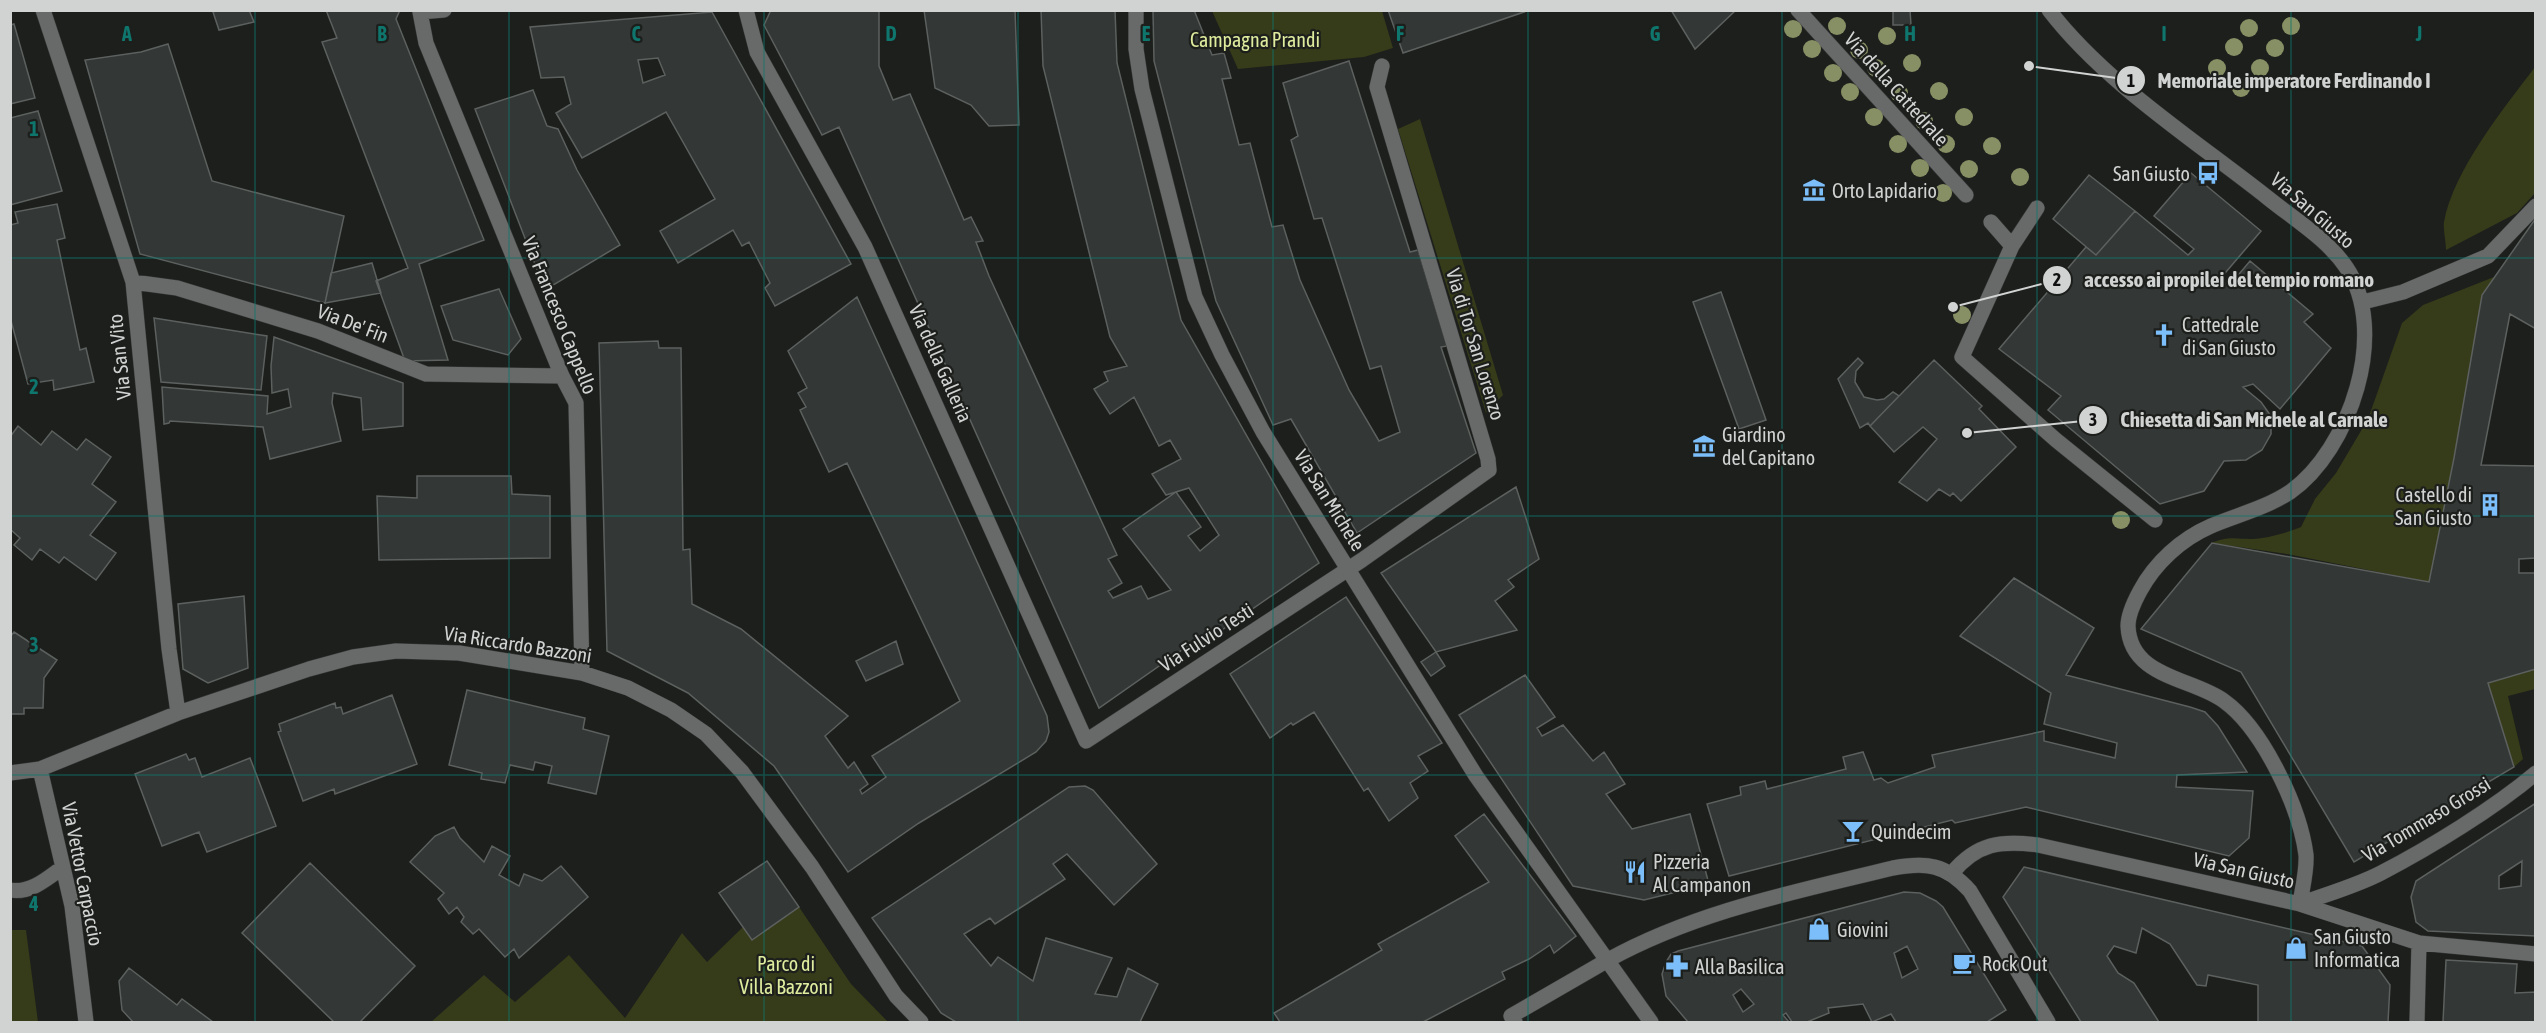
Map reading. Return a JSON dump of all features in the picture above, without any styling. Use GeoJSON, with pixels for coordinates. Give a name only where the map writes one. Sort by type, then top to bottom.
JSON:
{"type":"FeatureCollection","features":[{"type":"Feature","properties":{"kind":"street","name":"Via San Vito"},"geometry":{"type":"LineString","coordinates":[[43,10],[133,282],[169,649],[178,713]]}},
{"type":"Feature","properties":{"kind":"street","name":"Via Francesco Cappello"},"geometry":{"type":"LineString","coordinates":[[444,10],[420,12],[426,43],[561,376],[576,403],[582,673]]}},
{"type":"Feature","properties":{"kind":"street","name":"Via della Galleria"},"geometry":{"type":"LineString","coordinates":[[746,10],[757,51],[865,247],[1086,741]]}},
{"type":"Feature","properties":{"kind":"street","name":"Via San Michele"},"geometry":{"type":"LineString","coordinates":[[1136,10],[1136,49],[1142,89],[1196,297],[1222,355],[1263,432],[1476,776],[1651,1023]]}},
{"type":"Feature","properties":{"kind":"street","name":"Via della Cattedrale"},"geometry":{"type":"LineString","coordinates":[[1798,10],[1966,195]]}},
{"type":"Feature","properties":{"kind":"street","name":"Via San Giusto"},"geometry":{"type":"LineString","coordinates":[[1952,873],[1971,853],[1983,848],[2023,843],[2300,904],[2306,859],[2300,823],[2281,777],[2250,727],[2225,702],[2205,690],[2162,674],[2142,656],[2129,634],[2129,617],[2145,582],[2155,567],[2170,552],[2207,527],[2253,510],[2288,493],[2307,476],[2323,457],[2344,421],[2361,376],[2366,331],[2363,302],[2355,280],[2329,246],[2133,94],[2092,58],[2049,10]]}},
{"type":"Feature","properties":{"kind":"street","name":"Via di Tor San Lorenzo"},"geometry":{"type":"LineString","coordinates":[[1348,570],[1488,471],[1488,459],[1377,87],[1382,66]]}},
{"type":"Feature","properties":{"kind":"street"},"geometry":{"type":"LineString","coordinates":[[2363,302],[2403,292],[2488,256],[2535,206]]}},
{"type":"Feature","properties":{"kind":"street"},"geometry":{"type":"LineString","coordinates":[[2037,208],[2012,246],[1962,357],[2053,446],[2155,520]]}},
{"type":"Feature","properties":{"kind":"street"},"geometry":{"type":"LineString","coordinates":[[1991,222],[2012,246]]}},
{"type":"Feature","properties":{"kind":"street","name":"Via De' Fin"},"geometry":{"type":"LineString","coordinates":[[133,282],[177,288],[318,331],[426,374],[561,376]]}},
{"type":"Feature","properties":{"kind":"street","name":"Via Fulvio Testi"},"geometry":{"type":"LineString","coordinates":[[1086,741],[1348,570]]}},
{"type":"Feature","properties":{"kind":"street","name":"Via Riccardo Bazzoni"},"geometry":{"type":"LineString","coordinates":[[10,773],[40,769],[178,713],[309,669],[353,657],[396,651],[459,653],[582,673],[628,688],[671,710],[706,734],[742,772],[812,867],[896,996],[921,1023]]}},
{"type":"Feature","properties":{"kind":"street","name":"Via Vettor Carpaccio"},"geometry":{"type":"LineString","coordinates":[[40,769],[72,906],[86,1023]]}},
{"type":"Feature","properties":{"kind":"street","name":"Via Tommaso Grossi"},"geometry":{"type":"LineString","coordinates":[[2300,904],[2380,874],[2444,836],[2521,785],[2535,773]]}},
{"type":"Feature","properties":{"kind":"street"},"geometry":{"type":"LineString","coordinates":[[1508,1020],[1608,960],[1687,922],[1794,892],[1907,866],[1935,866],[1952,873],[1970,891],[2048,1023]]}},
{"type":"Feature","properties":{"kind":"street"},"geometry":{"type":"LineString","coordinates":[[10,890],[15,891],[39,885],[63,867]]}},
{"type":"Feature","properties":{"kind":"street"},"geometry":{"type":"LineString","coordinates":[[2300,904],[2418,943],[2535,954]]}},
{"type":"Feature","properties":{"kind":"street"},"geometry":{"type":"LineString","coordinates":[[2417,1023],[2418,943]]}},
{"type":"Feature","properties":{"kind":"green space","name":"Campagna Prandi"},"geometry":{"type":"Polygon","coordinates":[[[1212,11],[1382,11],[1393,48],[1364,57],[1238,69],[1212,11]]]}},
{"type":"Feature","properties":{"kind":"green space"},"geometry":{"type":"Polygon","coordinates":[[[2535,67],[2535,193],[2517,213],[2446,250],[2444,222],[2449,202],[2458,182],[2481,141],[2535,67]]]}},
{"type":"Feature","properties":{"kind":"green space"},"geometry":{"type":"Polygon","coordinates":[[[1420,119],[1503,395],[1486,413],[1398,129],[1420,119]]]}},
{"type":"Feature","properties":{"kind":"green space"},"geometry":{"type":"Polygon","coordinates":[[[2494,277],[2429,582],[2287,554],[2212,543],[2227,539],[2269,537],[2301,527],[2315,499],[2336,473],[2368,419],[2402,323],[2423,305],[2494,277]]]}},
{"type":"Feature","properties":{"kind":"green space"},"geometry":{"type":"Polygon","coordinates":[[[2535,669],[2535,689],[2508,696],[2523,759],[2514,767],[2488,683],[2535,669]]]}},
{"type":"Feature","properties":{"kind":"green space","name":"Parco di Villa Bazzoni"},"geometry":{"type":"Polygon","coordinates":[[[799,907],[851,984],[888,1022],[431,1022],[484,975],[515,1002],[569,955],[625,1018],[682,933],[707,962],[743,927],[752,940],[799,907]]]}},
{"type":"Feature","properties":{"kind":"green space"},"geometry":{"type":"Polygon","coordinates":[[[11,930],[26,930],[38,1022],[11,1022],[11,930]]]}},
{"type":"Feature","properties":{"kind":"building"},"geometry":{"type":"Polygon","coordinates":[[[249,10],[254,22],[219,30],[213,12],[249,10]]]}},
{"type":"Feature","properties":{"kind":"building"},"geometry":{"type":"Polygon","coordinates":[[[326,10],[400,10],[396,19],[484,240],[419,264],[448,360],[405,361],[376,281],[408,268],[322,42],[337,38],[326,10]]]}},
{"type":"Feature","properties":{"kind":"building"},"geometry":{"type":"Polygon","coordinates":[[[771,10],[879,10],[879,66],[893,100],[910,94],[964,220],[971,217],[983,241],[976,242],[989,276],[1117,555],[1108,559],[1122,583],[1108,591],[1113,598],[1141,586],[1148,599],[1171,590],[1123,529],[1176,492],[1201,527],[1188,536],[1200,551],[1219,535],[1189,488],[1166,495],[1152,474],[1181,459],[1170,440],[1159,446],[1134,397],[1110,414],[1094,389],[1108,381],[1104,372],[1127,366],[1110,337],[1043,66],[1041,10],[1115,10],[1117,63],[1181,320],[1319,563],[1206,641],[1202,636],[1099,708],[839,127],[822,135],[764,25],[771,10]]]}},
{"type":"Feature","properties":{"kind":"building"},"geometry":{"type":"Polygon","coordinates":[[[924,10],[1015,10],[1019,125],[989,126],[971,105],[935,88],[924,10]]]}},
{"type":"Feature","properties":{"kind":"building"},"geometry":{"type":"Polygon","coordinates":[[[1194,10],[1212,55],[1224,53],[1231,78],[1222,79],[1239,145],[1250,143],[1272,227],[1283,225],[1300,280],[1349,390],[1379,441],[1400,432],[1381,366],[1370,369],[1322,218],[1314,219],[1291,140],[1298,136],[1283,83],[1349,61],[1410,252],[1418,250],[1447,346],[1441,347],[1476,453],[1357,533],[1291,419],[1273,425],[1216,301],[1154,61],[1153,11],[1194,10]]]}},
{"type":"Feature","properties":{"kind":"building"},"geometry":{"type":"Polygon","coordinates":[[[1388,10],[1530,10],[1403,53],[1388,10]]]}},
{"type":"Feature","properties":{"kind":"building"},"geometry":{"type":"Polygon","coordinates":[[[1671,10],[1736,10],[1695,49],[1671,10]]]}},
{"type":"Feature","properties":{"kind":"building"},"geometry":{"type":"Polygon","coordinates":[[[1893,10],[1910,10],[1911,25],[1893,25],[1893,10]]]}},
{"type":"Feature","properties":{"kind":"building"},"geometry":{"type":"Polygon","coordinates":[[[712,12],[851,264],[775,306],[765,288],[770,283],[749,242],[742,246],[733,230],[678,263],[660,231],[715,199],[666,112],[582,158],[556,113],[571,104],[564,77],[541,78],[530,27],[712,12]],[[658,58],[638,60],[643,83],[665,75],[658,58]]]}},
{"type":"Feature","properties":{"kind":"building"},"geometry":{"type":"Polygon","coordinates":[[[14,24],[35,98],[10,104],[10,25],[14,24]]]}},
{"type":"Feature","properties":{"kind":"building"},"geometry":{"type":"Polygon","coordinates":[[[168,44],[212,181],[344,216],[325,303],[140,254],[85,60],[141,52],[168,44]]]}},
{"type":"Feature","properties":{"kind":"building"},"geometry":{"type":"Polygon","coordinates":[[[533,90],[547,126],[558,129],[577,170],[620,245],[545,290],[475,109],[533,90]]]}},
{"type":"Feature","properties":{"kind":"building"},"geometry":{"type":"Polygon","coordinates":[[[38,111],[62,191],[10,205],[10,118],[38,111]]]}},
{"type":"Feature","properties":{"kind":"building","name":"Cattedrale di San Giusto"},"geometry":{"type":"Polygon","coordinates":[[[2191,173],[2261,231],[2220,279],[2229,286],[2250,261],[2313,314],[2304,322],[2331,348],[2280,409],[2253,384],[2243,387],[2261,402],[2271,416],[2271,434],[2262,450],[2246,460],[2224,461],[2204,491],[2160,504],[2048,410],[2061,396],[1999,349],[2086,247],[2096,255],[2135,211],[2188,255],[2194,249],[2154,216],[2191,173]]]}},
{"type":"Feature","properties":{"kind":"building"},"geometry":{"type":"Polygon","coordinates":[[[2089,175],[2135,211],[2096,255],[2053,219],[2089,175]]]}},
{"type":"Feature","properties":{"kind":"building"},"geometry":{"type":"Polygon","coordinates":[[[57,204],[65,238],[57,240],[80,350],[86,348],[94,382],[54,390],[53,380],[28,384],[10,317],[10,225],[18,223],[15,212],[57,204]]]}},
{"type":"Feature","properties":{"kind":"building","name":"Castello di San Giusto"},"geometry":{"type":"Polygon","coordinates":[[[2536,218],[2536,329],[2510,314],[2481,465],[2536,466],[2536,558],[2519,559],[2519,573],[2536,573],[2536,669],[2488,683],[2514,767],[2354,862],[2241,672],[2141,629],[2212,543],[2429,582],[2454,458],[2482,295],[2536,218]]]}},
{"type":"Feature","properties":{"kind":"building"},"geometry":{"type":"Polygon","coordinates":[[[372,263],[381,293],[325,303],[331,273],[372,263]]]}},
{"type":"Feature","properties":{"kind":"building"},"geometry":{"type":"Polygon","coordinates":[[[499,289],[521,339],[508,355],[453,340],[441,306],[499,289]]]}},
{"type":"Feature","properties":{"kind":"building"},"geometry":{"type":"Polygon","coordinates":[[[1721,292],[1766,420],[1739,429],[1693,302],[1721,292]]]}},
{"type":"Feature","properties":{"kind":"building"},"geometry":{"type":"Polygon","coordinates":[[[857,297],[1047,716],[1049,732],[1046,741],[1036,752],[919,823],[848,872],[774,766],[688,693],[607,651],[599,343],[658,341],[659,348],[681,348],[683,550],[690,549],[692,604],[741,629],[848,716],[825,736],[848,768],[854,762],[868,784],[860,790],[862,794],[886,777],[872,756],[960,701],[847,463],[829,472],[800,410],[806,407],[798,393],[807,388],[788,351],[857,297]]]}},
{"type":"Feature","properties":{"kind":"building"},"geometry":{"type":"Polygon","coordinates":[[[154,318],[267,336],[261,390],[161,382],[154,318]]]}},
{"type":"Feature","properties":{"kind":"building"},"geometry":{"type":"Polygon","coordinates":[[[274,337],[403,383],[403,426],[363,430],[361,398],[333,393],[332,403],[341,441],[270,459],[263,427],[170,421],[164,424],[162,387],[268,396],[267,414],[291,407],[288,389],[272,393],[271,366],[274,337]]]}},
{"type":"Feature","properties":{"kind":"building"},"geometry":{"type":"Polygon","coordinates":[[[1858,358],[1863,363],[1856,371],[1855,382],[1864,397],[1884,399],[1893,392],[1899,396],[1870,426],[1868,423],[1860,428],[1838,379],[1858,358]]]}},
{"type":"Feature","properties":{"kind":"building"},"geometry":{"type":"Polygon","coordinates":[[[1934,360],[1982,406],[1979,409],[2016,447],[1961,501],[1953,493],[1950,496],[1939,489],[1927,501],[1899,482],[1937,439],[1923,427],[1894,452],[1870,426],[1934,360]]]}},
{"type":"Feature","properties":{"kind":"building"},"geometry":{"type":"Polygon","coordinates":[[[18,426],[41,445],[52,431],[77,450],[86,439],[111,457],[92,484],[116,502],[90,535],[116,553],[96,580],[64,557],[59,563],[40,549],[32,560],[14,545],[20,538],[10,529],[10,437],[18,426]]]}},
{"type":"Feature","properties":{"kind":"building"},"geometry":{"type":"Polygon","coordinates":[[[417,476],[511,476],[512,494],[550,496],[550,558],[379,560],[377,496],[417,498],[417,476]]]}},
{"type":"Feature","properties":{"kind":"building"},"geometry":{"type":"Polygon","coordinates":[[[1516,487],[1539,559],[1508,580],[1514,587],[1495,601],[1517,630],[1436,652],[1381,573],[1516,487]]]}},
{"type":"Feature","properties":{"kind":"building"},"geometry":{"type":"Polygon","coordinates":[[[2014,578],[2094,628],[2066,675],[2205,712],[2218,726],[2247,772],[2177,775],[2176,787],[2253,791],[2249,838],[2229,856],[2026,807],[1955,823],[1952,820],[1729,876],[1707,804],[1741,795],[1740,787],[1765,781],[1767,789],[1846,769],[1843,757],[1863,752],[1874,780],[1881,778],[1888,783],[1935,767],[1932,755],[2044,731],[2044,741],[2115,758],[2117,743],[2044,724],[2051,693],[1960,636],[2014,578]]]}},
{"type":"Feature","properties":{"kind":"building"},"geometry":{"type":"Polygon","coordinates":[[[244,596],[248,668],[208,683],[183,669],[178,604],[244,596]]]}},
{"type":"Feature","properties":{"kind":"building"},"geometry":{"type":"Polygon","coordinates":[[[1346,597],[1442,743],[1418,756],[1428,771],[1410,783],[1418,798],[1389,821],[1368,788],[1364,791],[1314,712],[1293,725],[1291,723],[1270,738],[1230,674],[1346,597]]]}},
{"type":"Feature","properties":{"kind":"building"},"geometry":{"type":"Polygon","coordinates":[[[14,632],[57,660],[44,678],[43,708],[24,708],[24,714],[10,714],[10,637],[14,632]]]}},
{"type":"Feature","properties":{"kind":"building"},"geometry":{"type":"Polygon","coordinates":[[[896,641],[903,664],[866,681],[856,661],[896,641]]]}},
{"type":"Feature","properties":{"kind":"building"},"geometry":{"type":"Polygon","coordinates":[[[1436,652],[1445,666],[1431,676],[1421,662],[1436,652]]]}},
{"type":"Feature","properties":{"kind":"building"},"geometry":{"type":"Polygon","coordinates":[[[1525,675],[1555,717],[1537,728],[1542,736],[1563,725],[1593,761],[1604,752],[1625,784],[1606,794],[1632,829],[1690,814],[1709,884],[1644,900],[1573,886],[1459,715],[1525,675]]]}},
{"type":"Feature","properties":{"kind":"building"},"geometry":{"type":"Polygon","coordinates":[[[467,690],[585,718],[583,729],[609,736],[596,794],[548,783],[552,766],[535,762],[533,770],[510,765],[505,783],[481,779],[482,773],[449,765],[467,690]]]}},
{"type":"Feature","properties":{"kind":"building"},"geometry":{"type":"Polygon","coordinates":[[[392,695],[417,764],[335,794],[334,789],[303,801],[278,732],[281,731],[279,724],[335,703],[336,708],[341,707],[343,714],[392,695]]]}},
{"type":"Feature","properties":{"kind":"building"},"geometry":{"type":"Polygon","coordinates":[[[186,754],[189,760],[195,758],[202,777],[250,758],[276,826],[207,852],[199,832],[162,846],[135,774],[186,754]]]}},
{"type":"Feature","properties":{"kind":"building"},"geometry":{"type":"Polygon","coordinates":[[[1085,786],[1093,790],[1157,864],[1114,905],[1067,854],[1053,864],[1065,879],[995,924],[990,918],[964,934],[991,966],[998,957],[1033,981],[1046,938],[1112,958],[1095,994],[1117,997],[1128,968],[1158,984],[1140,1022],[956,1022],[941,1013],[872,918],[1069,787],[1085,786]]]}},
{"type":"Feature","properties":{"kind":"building"},"geometry":{"type":"Polygon","coordinates":[[[2536,803],[2536,936],[2428,931],[2416,922],[2411,897],[2416,881],[2536,803]],[[2522,861],[2499,876],[2499,889],[2521,886],[2522,861]]]}},
{"type":"Feature","properties":{"kind":"building"},"geometry":{"type":"Polygon","coordinates":[[[1484,814],[1576,936],[1554,953],[1550,945],[1529,959],[1502,972],[1505,979],[1423,1022],[1280,1022],[1274,1013],[1382,950],[1378,944],[1489,882],[1455,836],[1484,814]]]}},
{"type":"Feature","properties":{"kind":"building"},"geometry":{"type":"Polygon","coordinates":[[[454,827],[460,838],[484,862],[492,846],[510,856],[499,875],[519,886],[524,874],[542,881],[561,866],[588,897],[519,958],[514,949],[505,957],[479,929],[473,934],[461,922],[464,917],[457,907],[449,914],[438,899],[444,893],[410,862],[435,836],[454,827]]]}},
{"type":"Feature","properties":{"kind":"building"},"geometry":{"type":"Polygon","coordinates":[[[767,861],[799,907],[752,940],[719,893],[767,861]]]}},
{"type":"Feature","properties":{"kind":"building"},"geometry":{"type":"Polygon","coordinates":[[[310,863],[415,966],[360,1022],[334,1022],[242,933],[310,863]]]}},
{"type":"Feature","properties":{"kind":"building"},"geometry":{"type":"Polygon","coordinates":[[[2024,867],[2362,946],[2390,985],[2388,1022],[2258,1022],[2258,985],[2208,975],[2206,986],[2197,985],[2170,944],[2142,928],[2136,953],[2114,946],[2107,956],[2118,973],[2134,983],[2159,1022],[2081,1022],[2003,897],[2024,867]]]}},
{"type":"Feature","properties":{"kind":"building"},"geometry":{"type":"Polygon","coordinates":[[[1904,892],[1920,893],[1943,907],[2006,1010],[1987,1022],[1896,1022],[1891,1014],[1872,1022],[1863,1004],[1828,1008],[1829,1013],[1807,1022],[1792,1022],[1786,1013],[1783,1015],[1789,1022],[1688,1022],[1666,996],[1662,974],[1671,954],[1904,892]],[[1907,946],[1894,953],[1902,978],[1918,969],[1907,946]],[[1741,989],[1733,995],[1743,1012],[1754,1004],[1741,989]]]}},
{"type":"Feature","properties":{"kind":"building"},"geometry":{"type":"Polygon","coordinates":[[[2446,960],[2517,964],[2515,993],[2536,992],[2536,1022],[2443,1022],[2446,960]]]}},
{"type":"Feature","properties":{"kind":"building"},"geometry":{"type":"Polygon","coordinates":[[[129,968],[177,1005],[182,999],[213,1022],[133,1022],[122,1010],[119,981],[129,968]]]}},
{"type":"Feature","properties":{"kind":"place","name":"Memoriale imperatore Ferdinando I"},"geometry":{"type":"Point","coordinates":[2029,66]}},
{"type":"Feature","properties":{"kind":"place","name":"San Giusto"},"geometry":{"type":"Point","coordinates":[2208,173]}},
{"type":"Feature","properties":{"kind":"place","name":"Orto Lapidario"},"geometry":{"type":"Point","coordinates":[1814,190]}},
{"type":"Feature","properties":{"kind":"place","name":"accesso ai propilei del tempio romano"},"geometry":{"type":"Point","coordinates":[1953,307]}},
{"type":"Feature","properties":{"kind":"place","name":"Cattedrale di San Giusto"},"geometry":{"type":"Point","coordinates":[2164,335]}},
{"type":"Feature","properties":{"kind":"place","name":"Chiesetta di San Michele al Carnale"},"geometry":{"type":"Point","coordinates":[1967,433]}},
{"type":"Feature","properties":{"kind":"place","name":"Giardino del Capitano"},"geometry":{"type":"Point","coordinates":[1704,446]}},
{"type":"Feature","properties":{"kind":"place","name":"Castello di San Giusto"},"geometry":{"type":"Point","coordinates":[2490,505]}},
{"type":"Feature","properties":{"kind":"place","name":"Quindecim"},"geometry":{"type":"Point","coordinates":[1853,831]}},
{"type":"Feature","properties":{"kind":"place","name":"Pizzeria Al Campanon"},"geometry":{"type":"Point","coordinates":[1635,872]}},
{"type":"Feature","properties":{"kind":"place","name":"Giovini"},"geometry":{"type":"Point","coordinates":[1819,929]}},
{"type":"Feature","properties":{"kind":"place","name":"San Giusto Informatica"},"geometry":{"type":"Point","coordinates":[2296,948]}},
{"type":"Feature","properties":{"kind":"place","name":"Rock Out"},"geometry":{"type":"Point","coordinates":[1964,963]}},
{"type":"Feature","properties":{"kind":"place","name":"Alla Basilica"},"geometry":{"type":"Point","coordinates":[1677,966]}}]}
